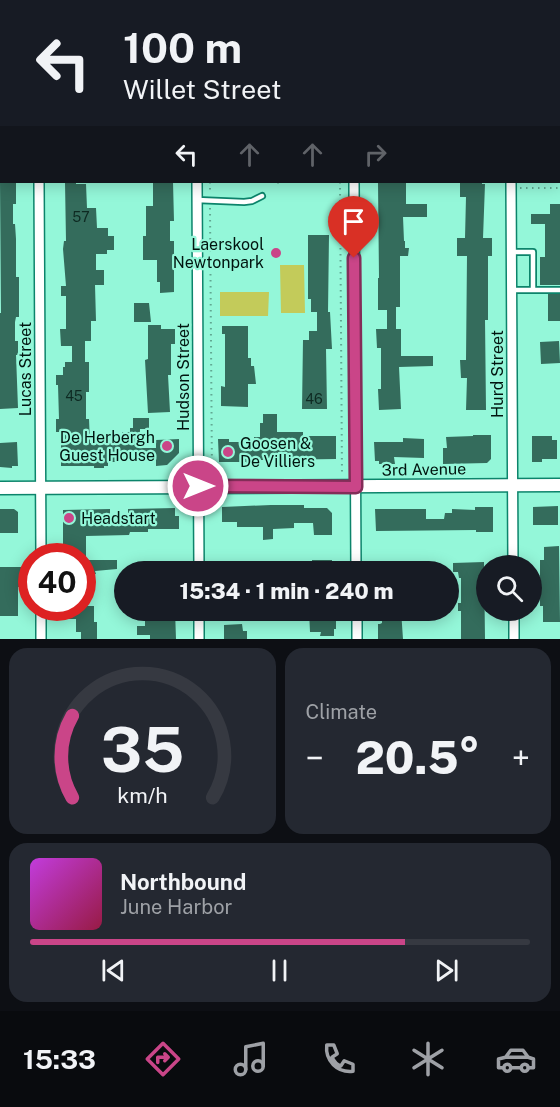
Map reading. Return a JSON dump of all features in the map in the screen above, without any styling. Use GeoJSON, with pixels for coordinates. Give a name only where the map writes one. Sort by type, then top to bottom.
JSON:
{"type":"FeatureCollection","features":[{"type":"Feature","properties":{"kind":"street","name":"Lucas Street"},"geometry":{"type":"LineString","coordinates":[[39,183],[41,543]]}},
{"type":"Feature","properties":{"kind":"street","name":"Hudson Street"},"geometry":{"type":"LineString","coordinates":[[197,183],[199,561]]}},
{"type":"Feature","properties":{"kind":"street"},"geometry":{"type":"LineString","coordinates":[[354,183],[356,561]]}},
{"type":"Feature","properties":{"kind":"street","name":"Hurd Street"},"geometry":{"type":"LineString","coordinates":[[511,183],[513,555]]}},
{"type":"Feature","properties":{"kind":"street","name":"3rd Avenue"},"geometry":{"type":"LineString","coordinates":[[0,488],[560,485]]}},
{"type":"Feature","properties":{"kind":"street"},"geometry":{"type":"LineString","coordinates":[[41,621],[41,639]]}},
{"type":"Feature","properties":{"kind":"street"},"geometry":{"type":"LineString","coordinates":[[199,621],[199,639]]}},
{"type":"Feature","properties":{"kind":"street"},"geometry":{"type":"LineString","coordinates":[[357,621],[357,639]]}},
{"type":"Feature","properties":{"kind":"street"},"geometry":{"type":"LineString","coordinates":[[514,621],[514,639]]}},
{"type":"Feature","properties":{"kind":"lane"},"geometry":{"type":"LineString","coordinates":[[197,200],[252,201],[262,196]]}},
{"type":"Feature","properties":{"kind":"lane"},"geometry":{"type":"LineString","coordinates":[[512,252],[533,252],[533,290]]}},
{"type":"Feature","properties":{"kind":"lane"},"geometry":{"type":"LineString","coordinates":[[512,290],[560,290]]}},
{"type":"Feature","properties":{"kind":"path"},"geometry":{"type":"LineString","coordinates":[[210,183],[212,486]]}},
{"type":"Feature","properties":{"kind":"path"},"geometry":{"type":"LineString","coordinates":[[340,183],[342,475]]}},
{"type":"Feature","properties":{"kind":"path"},"geometry":{"type":"LineString","coordinates":[[526,188],[560,188]]}},
{"type":"Feature","properties":{"kind":"green space"},"geometry":{"type":"Polygon","coordinates":[[[280,265],[304,265],[305,313],[281,313],[280,265]]]}},
{"type":"Feature","properties":{"kind":"green space"},"geometry":{"type":"Polygon","coordinates":[[[220,292],[269,292],[268,316],[220,316],[220,292]]]}},
{"type":"Feature","properties":{"kind":"building"},"geometry":{"type":"Polygon","coordinates":[[[0,183],[16,183],[13,224],[15,224],[16,239],[16,277],[19,277],[19,317],[16,317],[15,322],[15,341],[18,341],[18,355],[16,355],[18,408],[0,409],[0,183]]]}},
{"type":"Feature","properties":{"kind":"building"},"geometry":{"type":"Polygon","coordinates":[[[65,183],[86,184],[87,208],[96,208],[97,228],[108,228],[108,236],[114,236],[114,250],[107,250],[107,254],[96,254],[96,270],[104,270],[104,285],[95,285],[96,321],[91,321],[91,341],[85,341],[85,362],[89,362],[86,419],[89,419],[90,443],[122,443],[122,432],[130,432],[130,428],[133,428],[133,418],[149,418],[149,429],[140,429],[140,448],[156,448],[156,440],[179,439],[179,453],[167,465],[156,466],[156,459],[115,459],[115,462],[108,462],[108,466],[104,468],[61,466],[61,432],[56,432],[56,419],[59,419],[56,375],[63,375],[65,362],[72,362],[72,346],[61,346],[60,329],[66,329],[66,296],[61,296],[61,286],[66,286],[63,249],[64,241],[66,241],[65,183]]]}},
{"type":"Feature","properties":{"kind":"building"},"geometry":{"type":"Polygon","coordinates":[[[153,183],[173,183],[174,221],[170,221],[170,241],[174,241],[174,292],[160,293],[160,282],[157,282],[157,260],[143,260],[146,206],[153,206],[153,183]]]}},
{"type":"Feature","properties":{"kind":"building"},"geometry":{"type":"Polygon","coordinates":[[[378,183],[406,183],[406,204],[427,204],[427,217],[403,217],[405,248],[409,248],[408,256],[400,256],[400,307],[396,307],[396,329],[401,329],[401,356],[433,356],[433,366],[399,367],[401,409],[379,410],[381,348],[377,348],[376,329],[387,329],[387,310],[378,310],[378,183]]]}},
{"type":"Feature","properties":{"kind":"building"},"geometry":{"type":"Polygon","coordinates":[[[460,183],[485,184],[483,238],[492,238],[492,256],[488,256],[488,320],[485,320],[486,410],[466,410],[467,378],[461,378],[460,360],[466,360],[467,256],[457,256],[457,238],[465,238],[466,197],[460,197],[460,183]]]}},
{"type":"Feature","properties":{"kind":"building"},"geometry":{"type":"Polygon","coordinates":[[[550,204],[560,204],[560,285],[540,285],[540,257],[545,257],[545,224],[531,224],[531,214],[550,214],[550,204]]]}},
{"type":"Feature","properties":{"kind":"building"},"geometry":{"type":"Polygon","coordinates":[[[308,235],[329,235],[328,312],[330,312],[332,349],[326,349],[327,409],[302,409],[303,340],[309,340],[309,331],[317,331],[317,312],[311,312],[311,299],[308,299],[308,235]]]}},
{"type":"Feature","properties":{"kind":"building"},"geometry":{"type":"Polygon","coordinates":[[[548,294],[560,294],[560,321],[548,321],[548,294]]]}},
{"type":"Feature","properties":{"kind":"building"},"geometry":{"type":"Polygon","coordinates":[[[134,303],[149,303],[151,322],[134,322],[134,303]]]}},
{"type":"Feature","properties":{"kind":"building"},"geometry":{"type":"Polygon","coordinates":[[[148,325],[161,325],[161,329],[175,329],[175,344],[171,344],[171,375],[168,375],[170,412],[148,413],[145,360],[148,359],[148,325]]]}},
{"type":"Feature","properties":{"kind":"building"},"geometry":{"type":"Polygon","coordinates":[[[222,326],[248,326],[248,358],[251,358],[251,366],[254,366],[256,384],[248,384],[248,407],[221,406],[221,386],[225,387],[225,334],[222,334],[222,326]]]}},
{"type":"Feature","properties":{"kind":"building"},"geometry":{"type":"Polygon","coordinates":[[[559,341],[560,363],[541,364],[540,342],[559,341]]]}},
{"type":"Feature","properties":{"kind":"building"},"geometry":{"type":"Polygon","coordinates":[[[263,414],[277,414],[277,432],[303,432],[303,436],[336,436],[336,459],[260,460],[260,464],[219,462],[218,439],[229,439],[229,442],[254,442],[254,437],[260,437],[260,423],[263,423],[263,414]]]}},
{"type":"Feature","properties":{"kind":"building"},"geometry":{"type":"Polygon","coordinates":[[[491,435],[491,459],[487,463],[443,464],[443,448],[447,448],[446,437],[491,435]]]}},
{"type":"Feature","properties":{"kind":"building"},"geometry":{"type":"Polygon","coordinates":[[[532,436],[552,436],[552,440],[557,440],[557,459],[532,462],[532,436]]]}},
{"type":"Feature","properties":{"kind":"building"},"geometry":{"type":"Polygon","coordinates":[[[403,438],[424,439],[424,458],[394,457],[395,464],[379,464],[379,461],[375,461],[374,442],[403,442],[403,438]]]}},
{"type":"Feature","properties":{"kind":"building"},"geometry":{"type":"Polygon","coordinates":[[[17,442],[18,466],[0,467],[0,443],[17,442]]]}},
{"type":"Feature","properties":{"kind":"building"},"geometry":{"type":"Polygon","coordinates":[[[271,505],[327,508],[332,513],[332,535],[314,535],[313,523],[294,523],[294,528],[273,529],[273,539],[263,540],[263,527],[237,527],[237,522],[222,522],[222,507],[271,505]]]}},
{"type":"Feature","properties":{"kind":"building"},"geometry":{"type":"Polygon","coordinates":[[[558,506],[558,525],[533,525],[533,507],[558,506]]]}},
{"type":"Feature","properties":{"kind":"building"},"geometry":{"type":"Polygon","coordinates":[[[475,507],[493,507],[493,532],[476,532],[476,530],[376,531],[375,509],[426,509],[426,519],[444,519],[445,513],[452,513],[452,509],[475,510],[475,507]]]}},
{"type":"Feature","properties":{"kind":"building"},"geometry":{"type":"Polygon","coordinates":[[[175,508],[175,516],[179,516],[179,529],[148,529],[148,532],[130,532],[129,535],[86,536],[86,543],[63,543],[63,510],[110,509],[110,519],[128,518],[128,509],[175,508]]]}},
{"type":"Feature","properties":{"kind":"building"},"geometry":{"type":"Polygon","coordinates":[[[0,509],[14,509],[18,512],[18,533],[0,533],[0,509]]]}},
{"type":"Feature","properties":{"kind":"building"},"geometry":{"type":"Polygon","coordinates":[[[559,546],[560,622],[543,622],[542,560],[544,560],[544,547],[559,546]]]}},
{"type":"Feature","properties":{"kind":"building"},"geometry":{"type":"Polygon","coordinates":[[[96,560],[117,560],[114,561],[114,569],[96,571],[96,560]]]}},
{"type":"Feature","properties":{"kind":"building"},"geometry":{"type":"Polygon","coordinates":[[[476,562],[476,621],[485,621],[485,639],[461,639],[459,563],[476,562]]]}},
{"type":"Feature","properties":{"kind":"building"},"geometry":{"type":"Polygon","coordinates":[[[0,567],[18,567],[18,616],[0,616],[0,567]]]}},
{"type":"Feature","properties":{"kind":"building"},"geometry":{"type":"Polygon","coordinates":[[[76,621],[97,622],[97,639],[81,639],[81,632],[76,632],[76,621]]]}},
{"type":"Feature","properties":{"kind":"building"},"geometry":{"type":"Polygon","coordinates":[[[145,621],[175,621],[176,639],[150,639],[150,635],[137,635],[137,626],[145,626],[145,621]]]}},
{"type":"Feature","properties":{"kind":"building"},"geometry":{"type":"Polygon","coordinates":[[[310,621],[336,621],[334,636],[320,636],[321,632],[310,632],[310,621]]]}},
{"type":"Feature","properties":{"kind":"building"},"geometry":{"type":"Polygon","coordinates":[[[382,621],[402,621],[403,639],[378,639],[378,624],[382,621]]]}},
{"type":"Feature","properties":{"kind":"building"},"geometry":{"type":"Polygon","coordinates":[[[242,624],[243,631],[247,631],[247,639],[224,639],[224,625],[242,624]]]}},
{"type":"Feature","properties":{"kind":"place","name":"Laerskool Newtonpark"},"geometry":{"type":"Point","coordinates":[276,253]}},
{"type":"Feature","properties":{"kind":"place","name":"De Herbergh Guest House"},"geometry":{"type":"Point","coordinates":[167,446]}},
{"type":"Feature","properties":{"kind":"place","name":"Goosen & De Villiers"},"geometry":{"type":"Point","coordinates":[228,452]}},
{"type":"Feature","properties":{"kind":"place","name":"Headstart"},"geometry":{"type":"Point","coordinates":[69,518]}},
{"type":"Feature","properties":{"kind":"route"},"geometry":{"type":"LineString","coordinates":[[198,486],[356,487],[354,258]]}}]}
